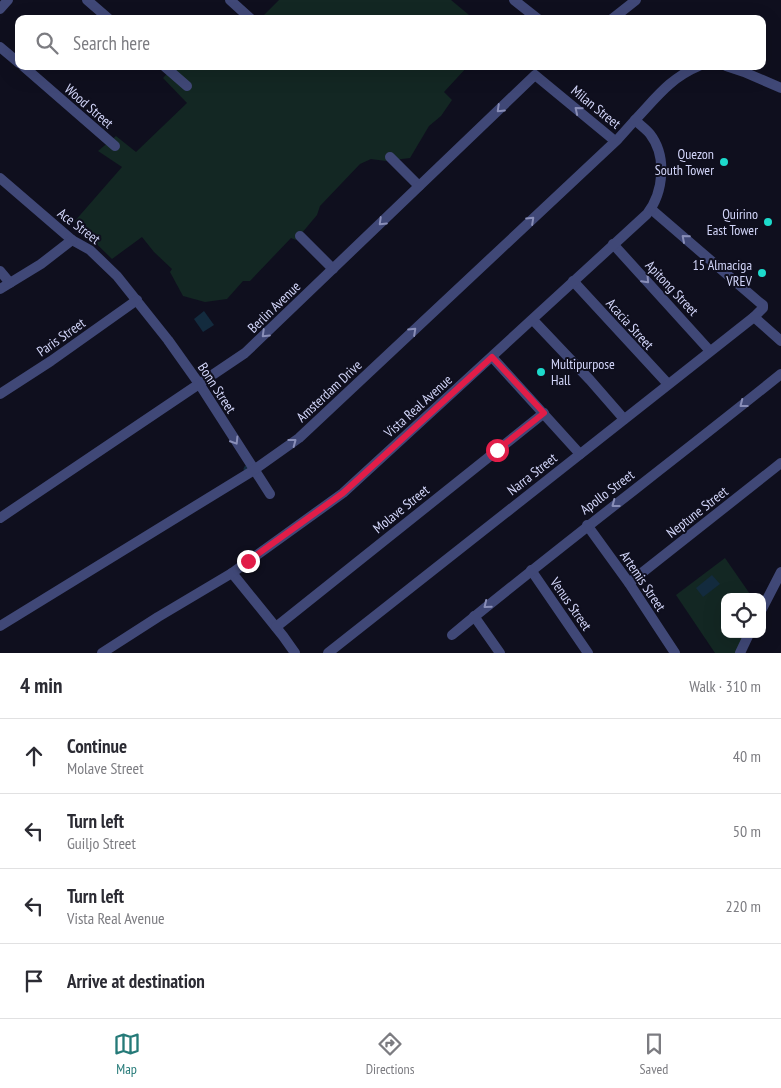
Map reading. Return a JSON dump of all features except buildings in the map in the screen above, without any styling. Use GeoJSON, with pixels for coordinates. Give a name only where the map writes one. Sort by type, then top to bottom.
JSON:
{"type":"FeatureCollection","features":[{"type":"Feature","properties":{"kind":"street"},"geometry":{"type":"LineString","coordinates":[[0,9],[8,0]]}},
{"type":"Feature","properties":{"kind":"street"},"geometry":{"type":"LineString","coordinates":[[87,0],[104,15]]}},
{"type":"Feature","properties":{"kind":"street"},"geometry":{"type":"LineString","coordinates":[[230,0],[247,15]]}},
{"type":"Feature","properties":{"kind":"street"},"geometry":{"type":"LineString","coordinates":[[514,0],[533,15]]}},
{"type":"Feature","properties":{"kind":"street"},"geometry":{"type":"LineString","coordinates":[[617,15],[636,0]]}},
{"type":"Feature","properties":{"kind":"street"},"geometry":{"type":"LineString","coordinates":[[0,47],[15,60]]}},
{"type":"Feature","properties":{"kind":"street","name":"Wood Street"},"geometry":{"type":"LineString","coordinates":[[28,70],[115,146]]}},
{"type":"Feature","properties":{"kind":"street"},"geometry":{"type":"LineString","coordinates":[[169,70],[187,86]]}},
{"type":"Feature","properties":{"kind":"street","name":"Amsterdam Drive"},"geometry":{"type":"LineString","coordinates":[[0,626],[254,470],[299,438],[615,141],[665,88],[690,70]]}},
{"type":"Feature","properties":{"kind":"street"},"geometry":{"type":"LineString","coordinates":[[738,70],[781,88]]}},
{"type":"Feature","properties":{"kind":"street","name":"Milan Street"},"geometry":{"type":"LineString","coordinates":[[535,76],[615,141]]}},
{"type":"Feature","properties":{"kind":"street","name":"Berlin Avenue"},"geometry":{"type":"LineString","coordinates":[[0,518],[245,353],[535,76]]}},
{"type":"Feature","properties":{"kind":"street"},"geometry":{"type":"LineString","coordinates":[[635,120],[650,134],[660,154],[662,172],[651,209],[763,305],[754,317],[781,341]]}},
{"type":"Feature","properties":{"kind":"street"},"geometry":{"type":"LineString","coordinates":[[390,156],[419,186]]}},
{"type":"Feature","properties":{"kind":"street","name":"Ace Street"},"geometry":{"type":"LineString","coordinates":[[0,178],[72,240],[90,250],[117,276],[137,300]]}},
{"type":"Feature","properties":{"kind":"street","name":"Vista Real Avenue"},"geometry":{"type":"LineString","coordinates":[[102,653],[232,573],[343,493],[651,209]]}},
{"type":"Feature","properties":{"kind":"street"},"geometry":{"type":"LineString","coordinates":[[300,236],[333,269]]}},
{"type":"Feature","properties":{"kind":"street"},"geometry":{"type":"LineString","coordinates":[[0,289],[40,264],[72,240]]}},
{"type":"Feature","properties":{"kind":"street","name":"Apitong Street"},"geometry":{"type":"LineString","coordinates":[[613,244],[710,350]]}},
{"type":"Feature","properties":{"kind":"street"},"geometry":{"type":"LineString","coordinates":[[0,271],[10,283]]}},
{"type":"Feature","properties":{"kind":"street","name":"Acacia Street"},"geometry":{"type":"LineString","coordinates":[[573,281],[668,384]]}},
{"type":"Feature","properties":{"kind":"street","name":"Bonn Street"},"geometry":{"type":"LineString","coordinates":[[137,300],[200,385],[270,494]]}},
{"type":"Feature","properties":{"kind":"street","name":"Paris Street"},"geometry":{"type":"LineString","coordinates":[[0,394],[51,361],[137,300]]}},
{"type":"Feature","properties":{"kind":"street","name":"Narra Street"},"geometry":{"type":"LineString","coordinates":[[328,653],[754,317]]}},
{"type":"Feature","properties":{"kind":"street"},"geometry":{"type":"LineString","coordinates":[[532,320],[590,380],[624,419]]}},
{"type":"Feature","properties":{"kind":"street"},"geometry":{"type":"LineString","coordinates":[[492,357],[580,454]]}},
{"type":"Feature","properties":{"kind":"street","name":"Apollo Street"},"geometry":{"type":"LineString","coordinates":[[452,634],[587,525],[781,374]]}},
{"type":"Feature","properties":{"kind":"street","name":"Molave Street"},"geometry":{"type":"LineString","coordinates":[[276,627],[544,413]]}},
{"type":"Feature","properties":{"kind":"street","name":"Neptune Street"},"geometry":{"type":"LineString","coordinates":[[629,583],[781,463]]}},
{"type":"Feature","properties":{"kind":"street","name":"Artemis Street"},"geometry":{"type":"LineString","coordinates":[[587,525],[629,583],[675,653]]}},
{"type":"Feature","properties":{"kind":"street","name":"Venus Street"},"geometry":{"type":"LineString","coordinates":[[531,570],[588,653]]}},
{"type":"Feature","properties":{"kind":"street"},"geometry":{"type":"LineString","coordinates":[[766,601],[781,572]]}},
{"type":"Feature","properties":{"kind":"street"},"geometry":{"type":"LineString","coordinates":[[232,573],[295,653]]}},
{"type":"Feature","properties":{"kind":"street"},"geometry":{"type":"LineString","coordinates":[[474,616],[500,653]]}},
{"type":"Feature","properties":{"kind":"street"},"geometry":{"type":"LineString","coordinates":[[740,653],[747,638]]}},
{"type":"Feature","properties":{"kind":"green space"},"geometry":{"type":"Polygon","coordinates":[[[279,0],[451,0],[469,15],[264,15],[279,0]]]}},
{"type":"Feature","properties":{"kind":"green space"},"geometry":{"type":"Polygon","coordinates":[[[170,70],[464,70],[444,92],[452,100],[441,116],[429,126],[410,158],[386,161],[371,159],[360,164],[320,206],[317,215],[296,240],[291,238],[250,281],[243,281],[227,299],[205,302],[183,296],[170,272],[172,269],[154,252],[142,237],[112,259],[74,222],[122,167],[98,151],[116,136],[136,152],[187,103],[163,78],[170,70]]]}},
{"type":"Feature","properties":{"kind":"green space"},"geometry":{"type":"Polygon","coordinates":[[[725,558],[749,593],[721,593],[721,638],[745,638],[739,653],[715,653],[676,595],[725,558]]]}},
{"type":"Feature","properties":{"kind":"water"},"geometry":{"type":"Polygon","coordinates":[[[204,311],[214,325],[203,332],[194,319],[204,311]]]}},
{"type":"Feature","properties":{"kind":"water"},"geometry":{"type":"Polygon","coordinates":[[[712,575],[720,584],[703,597],[696,588],[712,575]]]}},
{"type":"Feature","properties":{"kind":"place","name":"Quezon South Tower"},"geometry":{"type":"Point","coordinates":[724,162]}},
{"type":"Feature","properties":{"kind":"place","name":"Quirino East Tower"},"geometry":{"type":"Point","coordinates":[768,222]}},
{"type":"Feature","properties":{"kind":"place","name":"15 Almaciga VREV"},"geometry":{"type":"Point","coordinates":[762,273]}},
{"type":"Feature","properties":{"kind":"place","name":"Multipurpose Hall"},"geometry":{"type":"Point","coordinates":[541,372]}},
{"type":"Feature","properties":{"kind":"route"},"geometry":{"type":"LineString","coordinates":[[248,561],[343,493],[492,357],[544,413],[497,450]]}}]}
